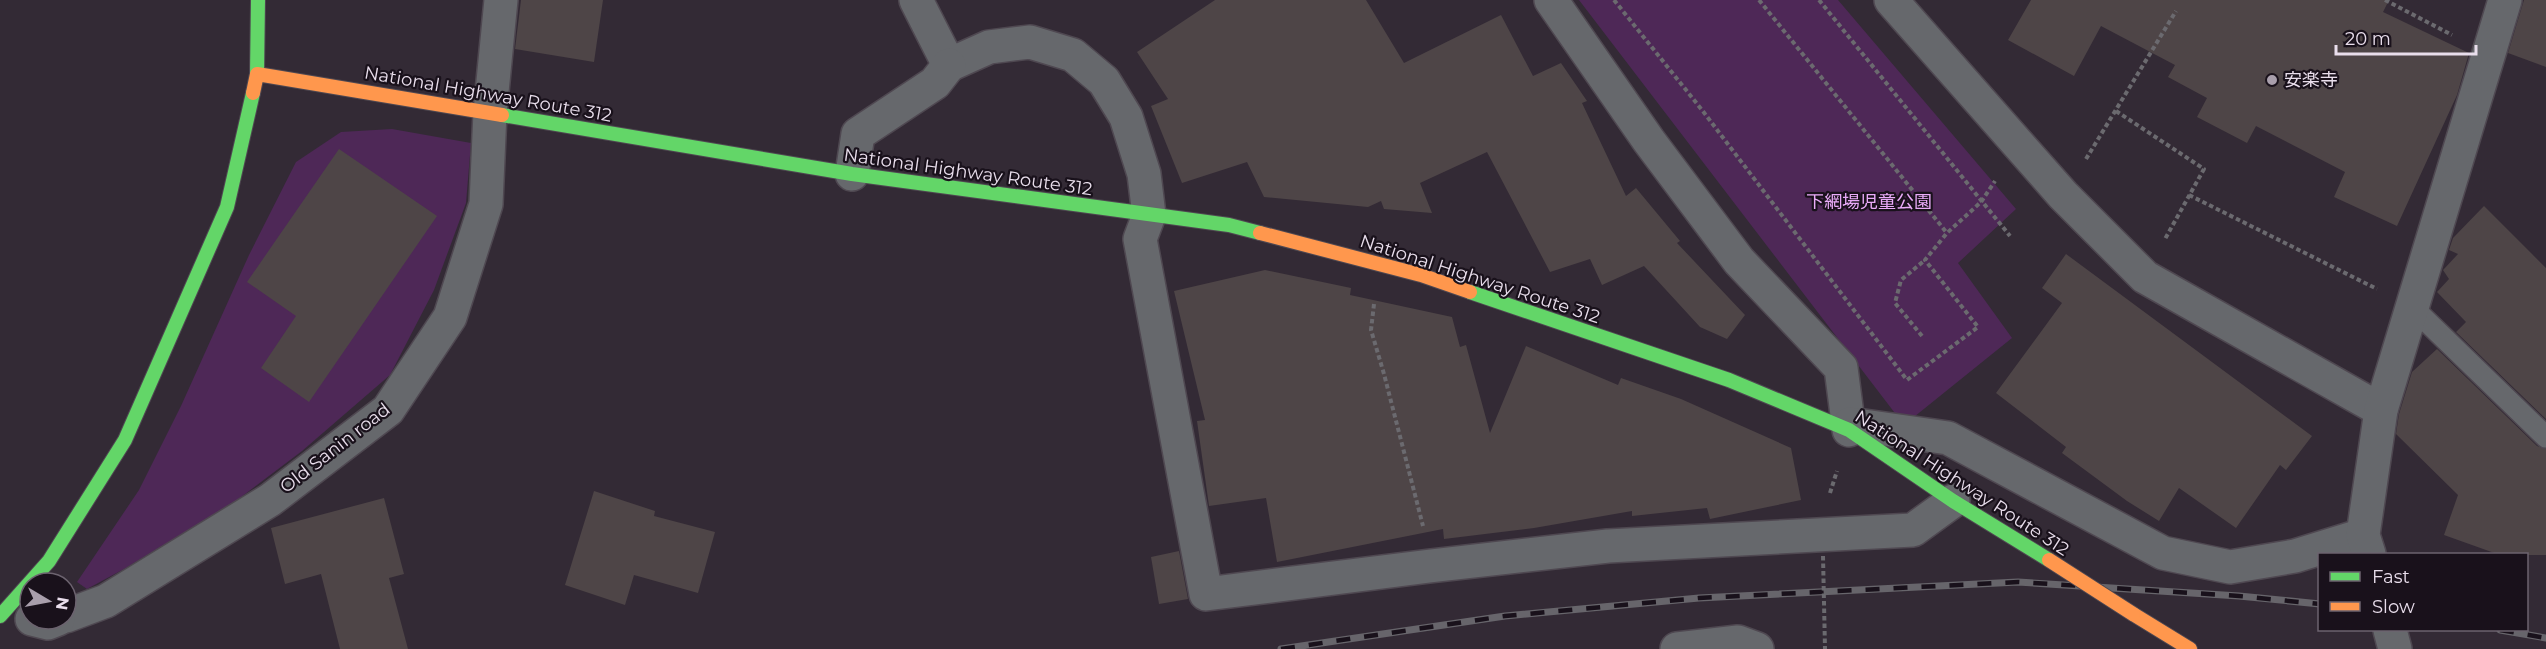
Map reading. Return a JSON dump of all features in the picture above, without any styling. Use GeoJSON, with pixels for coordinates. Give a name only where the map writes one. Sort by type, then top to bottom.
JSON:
{"type":"FeatureCollection","features":[{"type":"Feature","properties":{"kind":"main road"},"geometry":{"type":"LineString","coordinates":[[16,616],[125,440],[227,207],[257,74],[258,0]]}},
{"type":"Feature","properties":{"kind":"main road","name":"National Highway Route 312"},"geometry":{"type":"LineString","coordinates":[[257,74],[852,174],[1229,225],[1421,275],[1729,381],[1849,427],[1953,501],[2133,614],[2178,647]]}},
{"type":"Feature","properties":{"kind":"street","name":"Old Sanin road"},"geometry":{"type":"LineString","coordinates":[[78,612],[106,601],[270,500],[388,410],[450,317],[486,204],[490,112],[501,0]]}},
{"type":"Feature","properties":{"kind":"street"},"geometry":{"type":"LineString","coordinates":[[916,0],[949,65]]}},
{"type":"Feature","properties":{"kind":"street"},"geometry":{"type":"LineString","coordinates":[[1551,0],[1649,141],[1739,261],[1841,368],[1849,427],[1948,438],[2163,553],[2230,567],[2366,545],[2381,410],[2505,0]]}},
{"type":"Feature","properties":{"kind":"street"},"geometry":{"type":"LineString","coordinates":[[1891,0],[2063,195],[2145,277],[2381,410]]}},
{"type":"Feature","properties":{"kind":"street"},"geometry":{"type":"LineString","coordinates":[[852,174],[858,134],[935,83],[949,65],[989,47],[1030,42],[1073,55],[1104,81],[1126,117],[1144,174],[1149,215],[1140,239],[1206,594],[1608,546],[1913,530],[1953,501]]}},
{"type":"Feature","properties":{"kind":"street"},"geometry":{"type":"LineString","coordinates":[[2390,631],[2395,649]]}},
{"type":"Feature","properties":{"kind":"street"},"geometry":{"type":"LineString","coordinates":[[1677,649],[1738,642],[1757,649]]}},
{"type":"Feature","properties":{"kind":"lane"},"geometry":{"type":"LineString","coordinates":[[2412,307],[2546,437]]}},
{"type":"Feature","properties":{"kind":"path"},"geometry":{"type":"LineString","coordinates":[[1614,0],[1702,110],[1907,380],[1978,327],[1925,260]]}},
{"type":"Feature","properties":{"kind":"path"},"geometry":{"type":"LineString","coordinates":[[1759,0],[1947,233]]}},
{"type":"Feature","properties":{"kind":"path"},"geometry":{"type":"LineString","coordinates":[[1819,0],[2010,236]]}},
{"type":"Feature","properties":{"kind":"path"},"geometry":{"type":"LineString","coordinates":[[2385,0],[2490,55]]}},
{"type":"Feature","properties":{"kind":"path"},"geometry":{"type":"LineString","coordinates":[[2063,195],[2176,11]]}},
{"type":"Feature","properties":{"kind":"path"},"geometry":{"type":"LineString","coordinates":[[2116,111],[2204,169],[2145,277]]}},
{"type":"Feature","properties":{"kind":"path"},"geometry":{"type":"LineString","coordinates":[[1922,336],[1895,303],[1901,280],[1925,260],[1947,233],[1981,202],[2019,146]]}},
{"type":"Feature","properties":{"kind":"path"},"geometry":{"type":"LineString","coordinates":[[2189,195],[2412,307]]}},
{"type":"Feature","properties":{"kind":"path"},"geometry":{"type":"LineString","coordinates":[[1380,264],[1371,330],[1419,504],[1430,566]]}},
{"type":"Feature","properties":{"kind":"path"},"geometry":{"type":"LineString","coordinates":[[1823,556],[1825,649]]}},
{"type":"Feature","properties":{"kind":"green space","name":"下網場児童公園"},"geometry":{"type":"Polygon","coordinates":[[[1579,0],[1838,0],[2016,209],[1958,263],[2012,338],[1904,425],[1579,0]]]}},
{"type":"Feature","properties":{"kind":"green space"},"geometry":{"type":"Polygon","coordinates":[[[392,129],[471,143],[466,203],[434,290],[390,375],[302,451],[236,501],[87,589],[78,581],[139,490],[181,406],[249,255],[296,162],[341,132],[392,129]]]}},
{"type":"Feature","properties":{"kind":"building"},"geometry":{"type":"Polygon","coordinates":[[[521,0],[603,0],[594,62],[515,49],[521,0]]]}},
{"type":"Feature","properties":{"kind":"building"},"geometry":{"type":"Polygon","coordinates":[[[1215,0],[1366,0],[1404,63],[1501,15],[1533,76],[1561,63],[1587,101],[1582,103],[1626,196],[1636,188],[1680,241],[1677,243],[1745,315],[1727,339],[1700,327],[1644,266],[1602,285],[1590,259],[1550,272],[1487,152],[1420,183],[1432,213],[1384,209],[1381,201],[1368,207],[1264,197],[1247,162],[1182,183],[1151,106],[1168,99],[1137,52],[1215,0]]]}},
{"type":"Feature","properties":{"kind":"building"},"geometry":{"type":"Polygon","coordinates":[[[2031,0],[2389,0],[2383,12],[2469,53],[2457,95],[2397,226],[2334,197],[2345,172],[2256,126],[2247,143],[2197,117],[2207,98],[2168,77],[2175,65],[2101,26],[2074,76],[2008,40],[2031,0]]]}},
{"type":"Feature","properties":{"kind":"building"},"geometry":{"type":"Polygon","coordinates":[[[2524,0],[2546,0],[2546,67],[2508,53],[2524,0]]]}},
{"type":"Feature","properties":{"kind":"building"},"geometry":{"type":"Polygon","coordinates":[[[339,149],[437,216],[309,402],[261,368],[296,316],[247,282],[339,149]]]}},
{"type":"Feature","properties":{"kind":"building"},"geometry":{"type":"Polygon","coordinates":[[[2484,206],[2546,268],[2546,419],[2456,332],[2466,322],[2437,292],[2449,279],[2443,270],[2458,254],[2449,250],[2453,238],[2484,206]]]}},
{"type":"Feature","properties":{"kind":"building"},"geometry":{"type":"Polygon","coordinates":[[[2066,254],[2312,436],[2286,470],[2280,465],[2236,528],[2179,488],[2159,521],[2127,501],[2062,453],[2066,447],[1996,393],[2062,303],[2042,288],[2066,254]]]}},
{"type":"Feature","properties":{"kind":"building"},"geometry":{"type":"Polygon","coordinates":[[[1265,270],[1351,288],[1350,295],[1452,317],[1460,347],[1466,345],[1490,433],[1526,346],[1618,385],[1621,378],[1681,399],[1791,448],[1801,500],[1710,519],[1707,508],[1632,516],[1632,511],[1534,528],[1444,539],[1443,529],[1277,562],[1266,498],[1209,506],[1197,421],[1205,420],[1174,291],[1265,270]]]}},
{"type":"Feature","properties":{"kind":"building"},"geometry":{"type":"Polygon","coordinates":[[[2437,349],[2537,446],[2546,449],[2546,555],[2494,553],[2444,535],[2458,495],[2396,434],[2399,414],[2412,372],[2437,349]]]}},
{"type":"Feature","properties":{"kind":"building"},"geometry":{"type":"Polygon","coordinates":[[[594,491],[655,511],[654,516],[715,532],[698,593],[634,575],[625,605],[565,585],[594,491]]]}},
{"type":"Feature","properties":{"kind":"building"},"geometry":{"type":"Polygon","coordinates":[[[384,498],[404,574],[389,578],[408,649],[340,649],[321,574],[285,584],[271,528],[384,498]]]}},
{"type":"Feature","properties":{"kind":"building"},"geometry":{"type":"Polygon","coordinates":[[[1179,551],[1188,599],[1159,604],[1151,557],[1179,551]]]}},
{"type":"Feature","properties":{"kind":"railway"},"geometry":{"type":"LineString","coordinates":[[1281,649],[1505,616],[1699,598],[2018,582],[2239,596],[2318,604]]}},
{"type":"Feature","properties":{"kind":"railway"},"geometry":{"type":"LineString","coordinates":[[2506,631],[2546,638]]}},
{"type":"Feature","properties":{"kind":"traffic: fast"},"geometry":{"type":"LineString","coordinates":[[257,74],[258,0]]}},
{"type":"Feature","properties":{"kind":"traffic: fast"},"geometry":{"type":"LineString","coordinates":[[0,616],[49,561],[125,440],[227,207],[253,93]]}},
{"type":"Feature","properties":{"kind":"traffic: fast"},"geometry":{"type":"LineString","coordinates":[[502,115],[852,174],[1229,225],[1260,233]]}},
{"type":"Feature","properties":{"kind":"traffic: fast"},"geometry":{"type":"LineString","coordinates":[[1470,292],[1729,380],[1849,430],[1953,501],[2049,560]]}},
{"type":"Feature","properties":{"kind":"traffic: slow"},"geometry":{"type":"LineString","coordinates":[[253,93],[257,74],[502,115]]}},
{"type":"Feature","properties":{"kind":"traffic: slow"},"geometry":{"type":"LineString","coordinates":[[1260,233],[1421,275],[1470,292]]}},
{"type":"Feature","properties":{"kind":"traffic: slow"},"geometry":{"type":"LineString","coordinates":[[2049,560],[2133,614]]}},
{"type":"Feature","properties":{"kind":"traffic: slow"},"geometry":{"type":"LineString","coordinates":[[2133,614],[2190,649]]}},
{"type":"Feature","properties":{"kind":"place","name":"安楽寺"},"geometry":{"type":"Point","coordinates":[2272,80]}}]}
